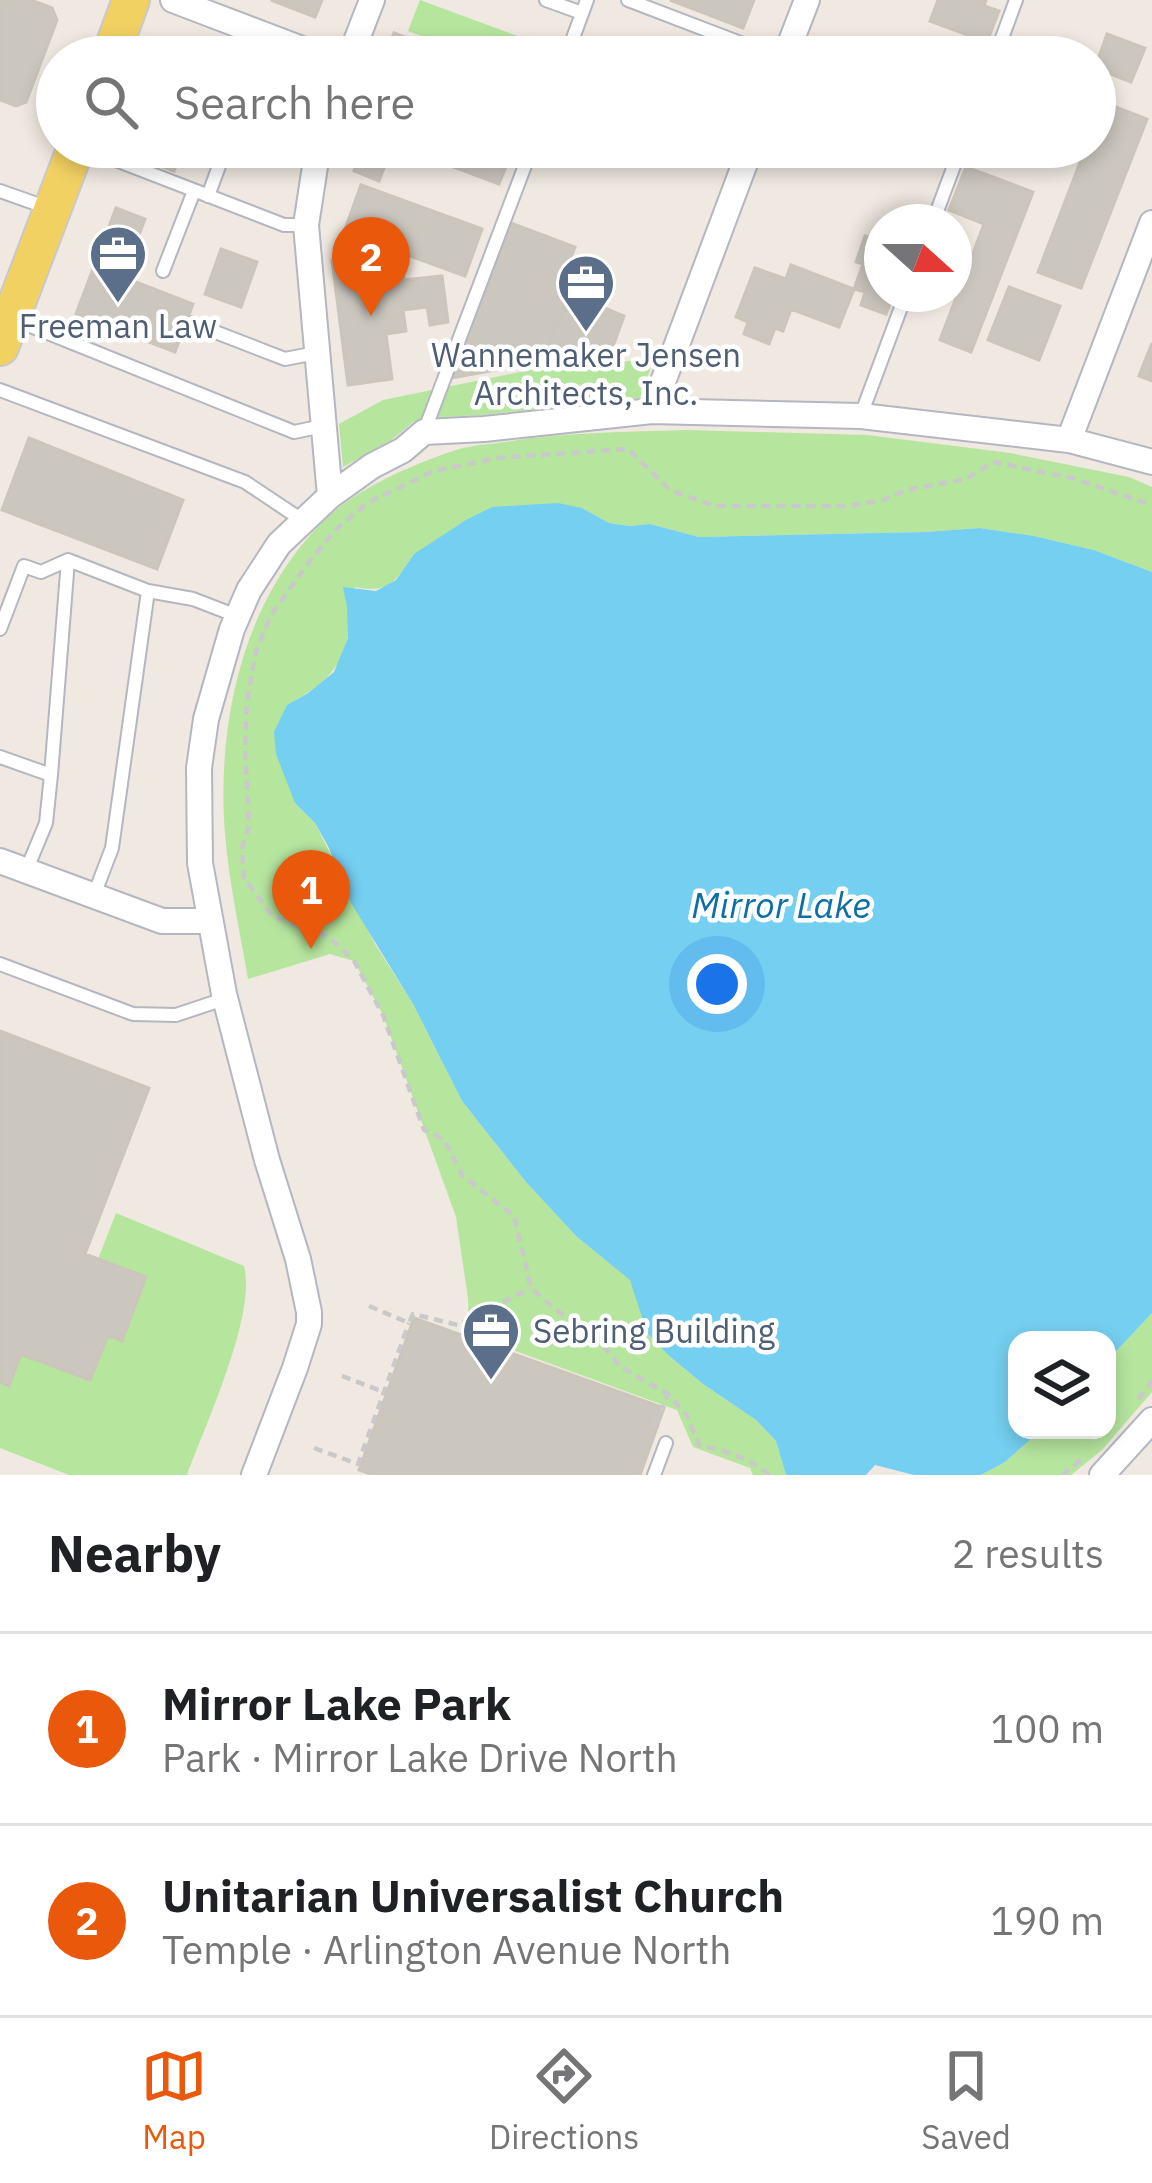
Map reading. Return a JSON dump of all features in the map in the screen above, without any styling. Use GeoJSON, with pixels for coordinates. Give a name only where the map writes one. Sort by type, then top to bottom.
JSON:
{"type":"FeatureCollection","features":[{"type":"Feature","properties":{"kind":"main road"},"geometry":{"type":"LineString","coordinates":[[118,36],[131,0]]}},
{"type":"Feature","properties":{"kind":"main road"},"geometry":{"type":"LineString","coordinates":[[6,320],[70,168]]}},
{"type":"Feature","properties":{"kind":"street"},"geometry":{"type":"LineString","coordinates":[[172,0],[244,36]]}},
{"type":"Feature","properties":{"kind":"street"},"geometry":{"type":"LineString","coordinates":[[358,36],[372,0]]}},
{"type":"Feature","properties":{"kind":"street"},"geometry":{"type":"LineString","coordinates":[[791,36],[807,0]]}},
{"type":"Feature","properties":{"kind":"street"},"geometry":{"type":"LineString","coordinates":[[315,168],[306,225],[330,496]]}},
{"type":"Feature","properties":{"kind":"street"},"geometry":{"type":"LineString","coordinates":[[652,411],[743,168]]}},
{"type":"Feature","properties":{"kind":"street"},"geometry":{"type":"LineString","coordinates":[[1070,440],[1152,223]]}},
{"type":"Feature","properties":{"kind":"street"},"geometry":{"type":"LineString","coordinates":[[254,1475],[296,1368],[309,1312],[225,998],[200,860],[200,767],[214,686],[238,617],[262,567],[302,520],[424,432],[652,411],[861,416],[1070,440],[1152,461]]}},
{"type":"Feature","properties":{"kind":"street"},"geometry":{"type":"LineString","coordinates":[[0,861],[162,921],[210,921]]}},
{"type":"Feature","properties":{"kind":"street"},"geometry":{"type":"LineString","coordinates":[[1102,1475],[1152,1420]]}},
{"type":"Feature","properties":{"kind":"lane"},"geometry":{"type":"LineString","coordinates":[[546,0],[585,7],[574,36]]}},
{"type":"Feature","properties":{"kind":"lane"},"geometry":{"type":"LineString","coordinates":[[628,0],[734,36]]}},
{"type":"Feature","properties":{"kind":"lane"},"geometry":{"type":"LineString","coordinates":[[1003,36],[1016,0]]}},
{"type":"Feature","properties":{"kind":"lane"},"geometry":{"type":"LineString","coordinates":[[135,168],[284,225],[306,225]]}},
{"type":"Feature","properties":{"kind":"lane"},"geometry":{"type":"LineString","coordinates":[[164,271],[215,168]]}},
{"type":"Feature","properties":{"kind":"lane"},"geometry":{"type":"LineString","coordinates":[[424,432],[524,168]]}},
{"type":"Feature","properties":{"kind":"lane"},"geometry":{"type":"LineString","coordinates":[[940,204],[953,168]]}},
{"type":"Feature","properties":{"kind":"lane"},"geometry":{"type":"LineString","coordinates":[[0,190],[52,210]]}},
{"type":"Feature","properties":{"kind":"lane"},"geometry":{"type":"LineString","coordinates":[[861,416],[899,312]]}},
{"type":"Feature","properties":{"kind":"lane"},"geometry":{"type":"LineString","coordinates":[[6,320],[293,432],[324,425]]}},
{"type":"Feature","properties":{"kind":"lane"},"geometry":{"type":"LineString","coordinates":[[192,323],[285,359],[318,353]]}},
{"type":"Feature","properties":{"kind":"lane"},"geometry":{"type":"LineString","coordinates":[[0,390],[245,482],[302,520]]}},
{"type":"Feature","properties":{"kind":"lane"},"geometry":{"type":"LineString","coordinates":[[0,629],[24,566],[41,572],[68,560],[148,591],[193,599],[238,617]]}},
{"type":"Feature","properties":{"kind":"lane"},"geometry":{"type":"LineString","coordinates":[[26,871],[46,823],[68,560]]}},
{"type":"Feature","properties":{"kind":"lane"},"geometry":{"type":"LineString","coordinates":[[93,896],[112,848],[148,591]]}},
{"type":"Feature","properties":{"kind":"lane"},"geometry":{"type":"LineString","coordinates":[[0,757],[50,776]]}},
{"type":"Feature","properties":{"kind":"lane"},"geometry":{"type":"LineString","coordinates":[[0,964],[133,1014],[176,1015],[225,998]]}},
{"type":"Feature","properties":{"kind":"lane"},"geometry":{"type":"LineString","coordinates":[[654,1475],[666,1443]]}},
{"type":"Feature","properties":{"kind":"path"},"geometry":{"type":"LineString","coordinates":[[769,1475],[731,1452],[699,1445],[687,1416],[668,1394],[621,1367],[595,1336],[530,1288],[514,1216],[462,1175],[444,1139],[424,1130],[383,1015],[354,961],[329,937],[272,916],[244,878],[242,848],[249,826],[247,702],[256,652],[270,617],[306,566],[335,530],[369,502],[434,471],[497,458],[628,449],[670,490],[714,506],[849,506],[966,478],[993,462],[1072,478],[1152,505]]}},
{"type":"Feature","properties":{"kind":"path"},"geometry":{"type":"LineString","coordinates":[[314,1448],[358,1464],[412,1314],[458,1325],[530,1288]]}},
{"type":"Feature","properties":{"kind":"path"},"geometry":{"type":"LineString","coordinates":[[369,1306],[410,1322]]}},
{"type":"Feature","properties":{"kind":"path"},"geometry":{"type":"LineString","coordinates":[[342,1376],[384,1392]]}},
{"type":"Feature","properties":{"kind":"green space"},"geometry":{"type":"Polygon","coordinates":[[[420,0],[518,36],[421,36],[408,31],[420,0]]]}},
{"type":"Feature","properties":{"kind":"green space"},"geometry":{"type":"Polygon","coordinates":[[[654,359],[640,398],[422,418],[343,467],[339,424],[383,400],[535,369],[654,359]]]}},
{"type":"Feature","properties":{"kind":"green space"},"geometry":{"type":"Polygon","coordinates":[[[687,430],[867,435],[1010,453],[1129,477],[1152,487],[1152,572],[1094,550],[980,528],[699,537],[650,524],[609,523],[582,508],[414,554],[384,587],[355,587],[341,658],[318,685],[287,705],[288,779],[295,803],[315,823],[462,1101],[576,1236],[631,1280],[647,1333],[776,1441],[786,1475],[753,1475],[750,1468],[693,1447],[677,1410],[469,1334],[456,1217],[383,1015],[354,961],[330,954],[248,979],[225,834],[226,748],[242,662],[276,582],[330,515],[391,476],[465,448],[573,434],[687,430]]]}},
{"type":"Feature","properties":{"kind":"green space"},"geometry":{"type":"Polygon","coordinates":[[[116,1213],[244,1266],[246,1287],[236,1340],[187,1475],[69,1475],[0,1448],[0,1382],[9,1385],[21,1354],[90,1380],[108,1335],[122,1340],[146,1278],[98,1259],[116,1213]]]}},
{"type":"Feature","properties":{"kind":"green space"},"geometry":{"type":"Polygon","coordinates":[[[1152,1313],[1152,1392],[1116,1434],[1116,1351],[1152,1313]]]}},
{"type":"Feature","properties":{"kind":"green space"},"geometry":{"type":"Polygon","coordinates":[[[1031,1439],[1111,1439],[1071,1475],[981,1475],[1031,1439]]]}},
{"type":"Feature","properties":{"kind":"water","name":"Mirror Lake"},"geometry":{"type":"Polygon","coordinates":[[[558,503],[582,508],[609,523],[650,524],[699,537],[980,528],[1094,550],[1152,572],[1152,1313],[1116,1351],[1116,1331],[1008,1331],[1008,1439],[1031,1439],[981,1475],[914,1475],[875,1465],[866,1475],[786,1475],[776,1441],[647,1333],[630,1280],[576,1236],[462,1101],[413,1004],[345,893],[315,823],[295,803],[276,754],[274,732],[287,705],[334,672],[348,638],[343,587],[376,591],[396,580],[414,554],[492,507],[558,503]]]}},
{"type":"Feature","properties":{"kind":"building"},"geometry":{"type":"Polygon","coordinates":[[[0,0],[31,0],[52,8],[57,20],[51,36],[36,36],[36,76],[26,102],[16,106],[0,100],[0,0]]]}},
{"type":"Feature","properties":{"kind":"building"},"geometry":{"type":"Polygon","coordinates":[[[271,0],[322,0],[315,17],[271,0]]]}},
{"type":"Feature","properties":{"kind":"building"},"geometry":{"type":"Polygon","coordinates":[[[670,0],[754,0],[743,28],[670,0]]]}},
{"type":"Feature","properties":{"kind":"building"},"geometry":{"type":"Polygon","coordinates":[[[938,0],[986,0],[984,6],[999,11],[989,36],[971,36],[930,21],[938,0]]]}},
{"type":"Feature","properties":{"kind":"building"},"geometry":{"type":"Polygon","coordinates":[[[1116,37],[1145,48],[1131,82],[1116,76],[1116,37]]]}},
{"type":"Feature","properties":{"kind":"building"},"geometry":{"type":"Polygon","coordinates":[[[1116,107],[1147,119],[1081,288],[1038,272],[1078,168],[1116,168],[1116,107]]]}},
{"type":"Feature","properties":{"kind":"building"},"geometry":{"type":"Polygon","coordinates":[[[355,168],[384,168],[379,181],[355,168]]]}},
{"type":"Feature","properties":{"kind":"building"},"geometry":{"type":"Polygon","coordinates":[[[457,168],[505,168],[499,184],[457,168]]]}},
{"type":"Feature","properties":{"kind":"building"},"geometry":{"type":"Polygon","coordinates":[[[966,168],[1033,192],[971,352],[940,340],[951,312],[972,312],[972,256],[984,224],[972,219],[972,204],[951,204],[966,168]]]}},
{"type":"Feature","properties":{"kind":"building"},"geometry":{"type":"Polygon","coordinates":[[[361,185],[482,229],[465,276],[344,232],[361,185]]]}},
{"type":"Feature","properties":{"kind":"building"},"geometry":{"type":"Polygon","coordinates":[[[116,208],[145,219],[123,277],[193,304],[175,352],[76,314],[116,208]]]}},
{"type":"Feature","properties":{"kind":"building"},"geometry":{"type":"Polygon","coordinates":[[[508,222],[575,247],[566,270],[576,273],[543,363],[531,359],[529,364],[451,378],[508,222]]]}},
{"type":"Feature","properties":{"kind":"building"},"geometry":{"type":"Polygon","coordinates":[[[864,239],[864,292],[854,289],[863,264],[856,262],[864,239]]]}},
{"type":"Feature","properties":{"kind":"building"},"geometry":{"type":"Polygon","coordinates":[[[221,249],[257,262],[241,307],[205,294],[221,249]]]}},
{"type":"Feature","properties":{"kind":"building"},"geometry":{"type":"Polygon","coordinates":[[[368,255],[369,264],[401,260],[404,280],[442,276],[448,322],[430,325],[427,307],[403,310],[406,331],[386,334],[392,379],[348,385],[332,260],[368,255]]]}},
{"type":"Feature","properties":{"kind":"building"},"geometry":{"type":"Polygon","coordinates":[[[791,265],[854,289],[839,327],[791,309],[783,331],[775,328],[769,344],[744,334],[748,322],[736,317],[755,268],[786,279],[791,265]]]}},
{"type":"Feature","properties":{"kind":"building"},"geometry":{"type":"Polygon","coordinates":[[[1009,287],[1060,306],[1039,360],[988,340],[1009,287]]]}},
{"type":"Feature","properties":{"kind":"building","name":"Wannemaker Jensen Architects, Inc."},"geometry":{"type":"Polygon","coordinates":[[[569,293],[624,316],[609,357],[593,351],[579,351],[577,358],[547,352],[569,293]]]}},
{"type":"Feature","properties":{"kind":"building"},"geometry":{"type":"Polygon","coordinates":[[[1152,343],[1152,381],[1139,376],[1152,343]]]}},
{"type":"Feature","properties":{"kind":"building"},"geometry":{"type":"Polygon","coordinates":[[[29,438],[183,500],[157,569],[2,510],[29,438]]]}},
{"type":"Feature","properties":{"kind":"building"},"geometry":{"type":"Polygon","coordinates":[[[0,1031],[149,1088],[85,1254],[146,1277],[122,1341],[108,1335],[90,1380],[21,1354],[9,1386],[0,1382],[0,1031]]]}},
{"type":"Feature","properties":{"kind":"building","name":"Sebring Building"},"geometry":{"type":"Polygon","coordinates":[[[414,1318],[664,1408],[640,1475],[373,1475],[359,1470],[414,1318]]]}},
{"type":"Feature","properties":{"kind":"place","name":"Freeman Law"},"geometry":{"type":"Point","coordinates":[118,305]}},
{"type":"Feature","properties":{"kind":"place","name":"Unitarian Universalist Church"},"geometry":{"type":"Point","coordinates":[371,316]}},
{"type":"Feature","properties":{"kind":"place","name":"Wannemaker Jensen Architects, Inc."},"geometry":{"type":"Point","coordinates":[586,334]}},
{"type":"Feature","properties":{"kind":"place","name":"Mirror Lake Park"},"geometry":{"type":"Point","coordinates":[311,949]}},
{"type":"Feature","properties":{"kind":"place","name":"Sebring Building"},"geometry":{"type":"Point","coordinates":[491,1382]}}]}
